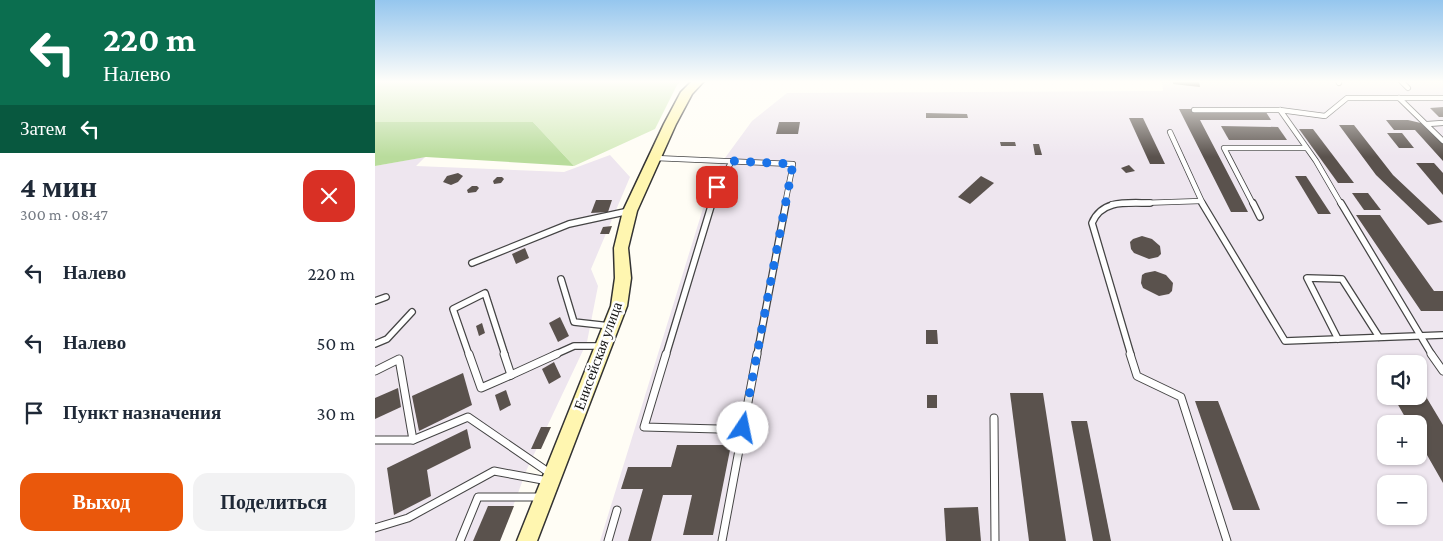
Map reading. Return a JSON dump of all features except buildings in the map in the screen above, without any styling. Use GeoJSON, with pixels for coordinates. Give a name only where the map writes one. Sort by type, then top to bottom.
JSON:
{"type":"FeatureCollection","features":[{"type":"Feature","properties":{"kind":"street","name":"Енисейская улица"},"geometry":{"type":"LineString","coordinates":[[527,541],[619,306],[623,278],[621,248],[630,211],[653,158],[680,106]]}},
{"type":"Feature","properties":{"kind":"lane"},"geometry":{"type":"LineString","coordinates":[[1194,110],[1280,110],[1325,116],[1337,106]]}},
{"type":"Feature","properties":{"kind":"lane"},"geometry":{"type":"LineString","coordinates":[[1406,106],[1411,113],[1427,124],[1443,141]]}},
{"type":"Feature","properties":{"kind":"lane"},"geometry":{"type":"LineString","coordinates":[[1280,110],[1317,161],[1419,336],[1443,371]]}},
{"type":"Feature","properties":{"kind":"lane"},"geometry":{"type":"LineString","coordinates":[[1427,124],[1443,123]]}},
{"type":"Feature","properties":{"kind":"lane"},"geometry":{"type":"LineString","coordinates":[[1170,132],[1201,201],[1285,342],[1443,334]]}},
{"type":"Feature","properties":{"kind":"lane"},"geometry":{"type":"LineString","coordinates":[[1260,217],[1224,148],[1306,148]]}},
{"type":"Feature","properties":{"kind":"lane"},"geometry":{"type":"LineString","coordinates":[[653,158],[793,164],[722,541]]}},
{"type":"Feature","properties":{"kind":"lane"},"geometry":{"type":"LineString","coordinates":[[718,429],[644,427],[717,187],[732,161]]}},
{"type":"Feature","properties":{"kind":"lane"},"geometry":{"type":"LineString","coordinates":[[1201,201],[1111,204],[1095,213],[1093,223],[1137,376],[1181,396],[1227,541]]}},
{"type":"Feature","properties":{"kind":"lane"},"geometry":{"type":"LineString","coordinates":[[472,263],[569,224],[630,211]]}},
{"type":"Feature","properties":{"kind":"lane"},"geometry":{"type":"LineString","coordinates":[[1338,339],[1307,278],[1342,279],[1379,337]]}},
{"type":"Feature","properties":{"kind":"lane"},"geometry":{"type":"LineString","coordinates":[[561,279],[574,322],[612,326]]}},
{"type":"Feature","properties":{"kind":"lane"},"geometry":{"type":"LineString","coordinates":[[511,374],[485,293],[453,309],[481,388],[574,346],[604,346]]}},
{"type":"Feature","properties":{"kind":"lane"},"geometry":{"type":"LineString","coordinates":[[375,300],[386,297]]}},
{"type":"Feature","properties":{"kind":"lane"},"geometry":{"type":"LineString","coordinates":[[375,344],[387,339],[412,312]]}},
{"type":"Feature","properties":{"kind":"lane"},"geometry":{"type":"LineString","coordinates":[[375,370],[399,360],[413,440]]}},
{"type":"Feature","properties":{"kind":"lane"},"geometry":{"type":"LineString","coordinates":[[375,440],[413,440],[468,418],[549,484]]}},
{"type":"Feature","properties":{"kind":"lane"},"geometry":{"type":"LineString","coordinates":[[994,418],[995,541]]}},
{"type":"Feature","properties":{"kind":"lane"},"geometry":{"type":"LineString","coordinates":[[375,528],[408,518],[494,471],[549,484]]}},
{"type":"Feature","properties":{"kind":"lane"},"geometry":{"type":"LineString","coordinates":[[459,541],[478,497],[549,484]]}},
{"type":"Feature","properties":{"kind":"lane"},"geometry":{"type":"LineString","coordinates":[[608,541],[617,510]]}},
{"type":"Feature","properties":{"kind":"shaded area"},"geometry":{"type":"Polygon","coordinates":[[[770,106],[1443,106],[1443,541],[600,541],[714,173],[752,121],[770,106]]]}},
{"type":"Feature","properties":{"kind":"shaded area"},"geometry":{"type":"Polygon","coordinates":[[[610,155],[630,177],[591,269],[598,286],[587,342],[527,469],[500,541],[375,541],[375,166],[425,157],[416,166],[564,172],[610,155]]]}},
{"type":"Feature","properties":{"kind":"green space"},"geometry":{"type":"Polygon","coordinates":[[[375,106],[666,106],[655,129],[574,166],[533,122],[375,122],[375,106]]]}},
{"type":"Feature","properties":{"kind":"green space"},"geometry":{"type":"Polygon","coordinates":[[[375,122],[533,122],[574,166],[426,157],[375,166],[375,122]]]}},
{"type":"Feature","properties":{"kind":"route"},"geometry":{"type":"LineString","coordinates":[[717,187],[732,161],[793,164],[743,428]]}}]}
